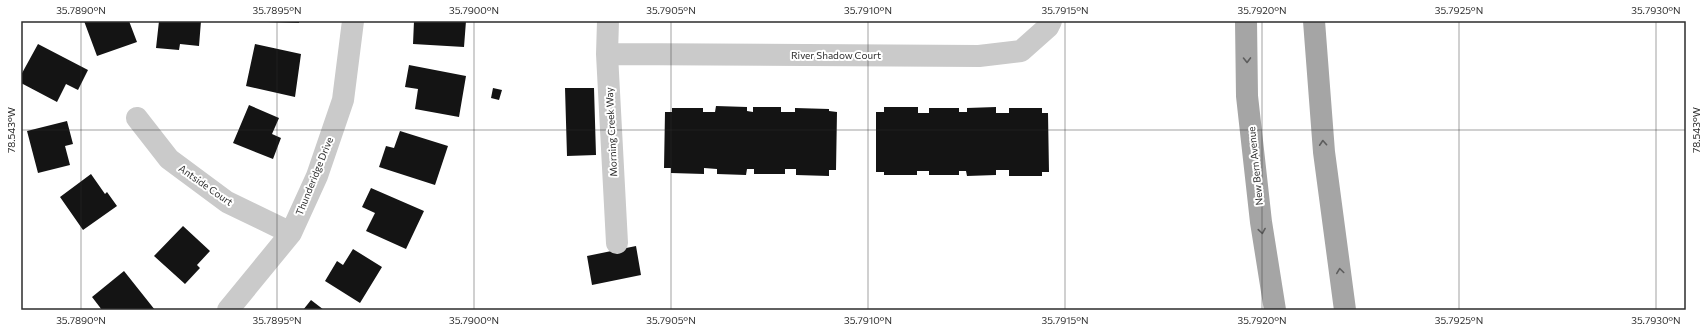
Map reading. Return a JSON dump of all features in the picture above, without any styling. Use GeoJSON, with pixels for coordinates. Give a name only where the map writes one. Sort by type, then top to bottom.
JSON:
{"type":"FeatureCollection","features":[{"type":"Feature","properties":{"kind":"main road","name":"New Bern Avenue"},"geometry":{"type":"LineString","coordinates":[[1246,21],[1247,96],[1261,222],[1275,310]]}},
{"type":"Feature","properties":{"kind":"main road"},"geometry":{"type":"LineString","coordinates":[[1314,21],[1324,152],[1345,310]]}},
{"type":"Feature","properties":{"kind":"street","name":"Thunderidge Drive"},"geometry":{"type":"LineString","coordinates":[[228,310],[291,233],[317,176],[343,100],[353,21]]}},
{"type":"Feature","properties":{"kind":"street","name":"Morning Creek Way"},"geometry":{"type":"LineString","coordinates":[[608,21],[607,54],[617,243]]}},
{"type":"Feature","properties":{"kind":"street","name":"River Shadow Court"},"geometry":{"type":"LineString","coordinates":[[607,54],[979,56],[1021,51],[1048,28],[1051,21]]}},
{"type":"Feature","properties":{"kind":"street","name":"Antside Court"},"geometry":{"type":"LineString","coordinates":[[136,118],[169,159],[228,202],[291,233]]}},
{"type":"Feature","properties":{"kind":"building"},"geometry":{"type":"Polygon","coordinates":[[[84,21],[129,21],[137,42],[97,56],[84,21]]]}},
{"type":"Feature","properties":{"kind":"building"},"geometry":{"type":"Polygon","coordinates":[[[159,21],[201,21],[199,46],[180,44],[179,50],[156,48],[159,21]]]}},
{"type":"Feature","properties":{"kind":"building"},"geometry":{"type":"Polygon","coordinates":[[[299,21],[299,23],[267,22],[299,21]]]}},
{"type":"Feature","properties":{"kind":"building"},"geometry":{"type":"Polygon","coordinates":[[[414,21],[466,21],[464,47],[413,44],[414,21]]]}},
{"type":"Feature","properties":{"kind":"building"},"geometry":{"type":"Polygon","coordinates":[[[38,44],[88,70],[78,90],[66,84],[57,102],[21,83],[21,75],[38,44]]]}},
{"type":"Feature","properties":{"kind":"building"},"geometry":{"type":"Polygon","coordinates":[[[255,44],[301,54],[295,97],[246,86],[255,44]]]}},
{"type":"Feature","properties":{"kind":"building"},"geometry":{"type":"Polygon","coordinates":[[[409,65],[466,76],[459,117],[415,109],[418,89],[405,87],[409,65]]]}},
{"type":"Feature","properties":{"kind":"building"},"geometry":{"type":"Polygon","coordinates":[[[493,88],[502,90],[499,100],[491,98],[493,88]]]}},
{"type":"Feature","properties":{"kind":"building"},"geometry":{"type":"Polygon","coordinates":[[[565,88],[594,88],[596,155],[567,156],[565,88]]]}},
{"type":"Feature","properties":{"kind":"building"},"geometry":{"type":"Polygon","coordinates":[[[249,105],[279,118],[272,134],[281,138],[273,159],[233,143],[249,105]]]}},
{"type":"Feature","properties":{"kind":"building"},"geometry":{"type":"Polygon","coordinates":[[[716,106],[747,107],[747,111],[753,112],[753,107],[781,107],[781,112],[795,112],[795,108],[829,109],[829,111],[837,112],[836,170],[829,170],[829,176],[796,175],[796,169],[785,169],[785,174],[754,174],[754,169],[747,169],[746,175],[717,174],[717,169],[704,168],[704,174],[671,173],[671,168],[664,168],[665,112],[672,112],[672,108],[703,108],[703,112],[715,112],[716,106]]]}},
{"type":"Feature","properties":{"kind":"building"},"geometry":{"type":"Polygon","coordinates":[[[884,107],[918,107],[918,113],[929,113],[929,108],[959,108],[959,112],[967,112],[967,108],[996,107],[996,113],[1009,113],[1009,108],[1042,108],[1042,113],[1048,113],[1049,172],[1042,172],[1042,176],[1009,176],[1009,170],[996,170],[996,175],[967,176],[966,171],[959,171],[959,175],[929,175],[929,171],[917,171],[917,175],[884,175],[884,172],[876,172],[876,112],[884,112],[884,107]]]}},
{"type":"Feature","properties":{"kind":"building"},"geometry":{"type":"Polygon","coordinates":[[[67,121],[73,144],[65,146],[70,165],[38,173],[27,131],[67,121]]]}},
{"type":"Feature","properties":{"kind":"building"},"geometry":{"type":"Polygon","coordinates":[[[400,131],[448,146],[435,185],[379,167],[386,146],[394,148],[400,131]]]}},
{"type":"Feature","properties":{"kind":"building"},"geometry":{"type":"Polygon","coordinates":[[[91,174],[105,194],[107,192],[117,206],[83,230],[60,197],[91,174]]]}},
{"type":"Feature","properties":{"kind":"building"},"geometry":{"type":"Polygon","coordinates":[[[371,188],[424,211],[406,249],[366,231],[375,213],[362,207],[371,188]]]}},
{"type":"Feature","properties":{"kind":"building"},"geometry":{"type":"Polygon","coordinates":[[[183,226],[210,251],[197,265],[200,268],[185,284],[154,256],[183,226]]]}},
{"type":"Feature","properties":{"kind":"building"},"geometry":{"type":"Polygon","coordinates":[[[636,246],[641,275],[592,285],[587,256],[636,246]]]}},
{"type":"Feature","properties":{"kind":"building"},"geometry":{"type":"Polygon","coordinates":[[[353,249],[382,267],[360,303],[325,281],[337,261],[343,265],[353,249]]]}},
{"type":"Feature","properties":{"kind":"building"},"geometry":{"type":"Polygon","coordinates":[[[124,271],[155,310],[102,310],[92,297],[124,271]]]}},
{"type":"Feature","properties":{"kind":"building"},"geometry":{"type":"Polygon","coordinates":[[[311,300],[324,310],[303,310],[311,300]]]}}]}
